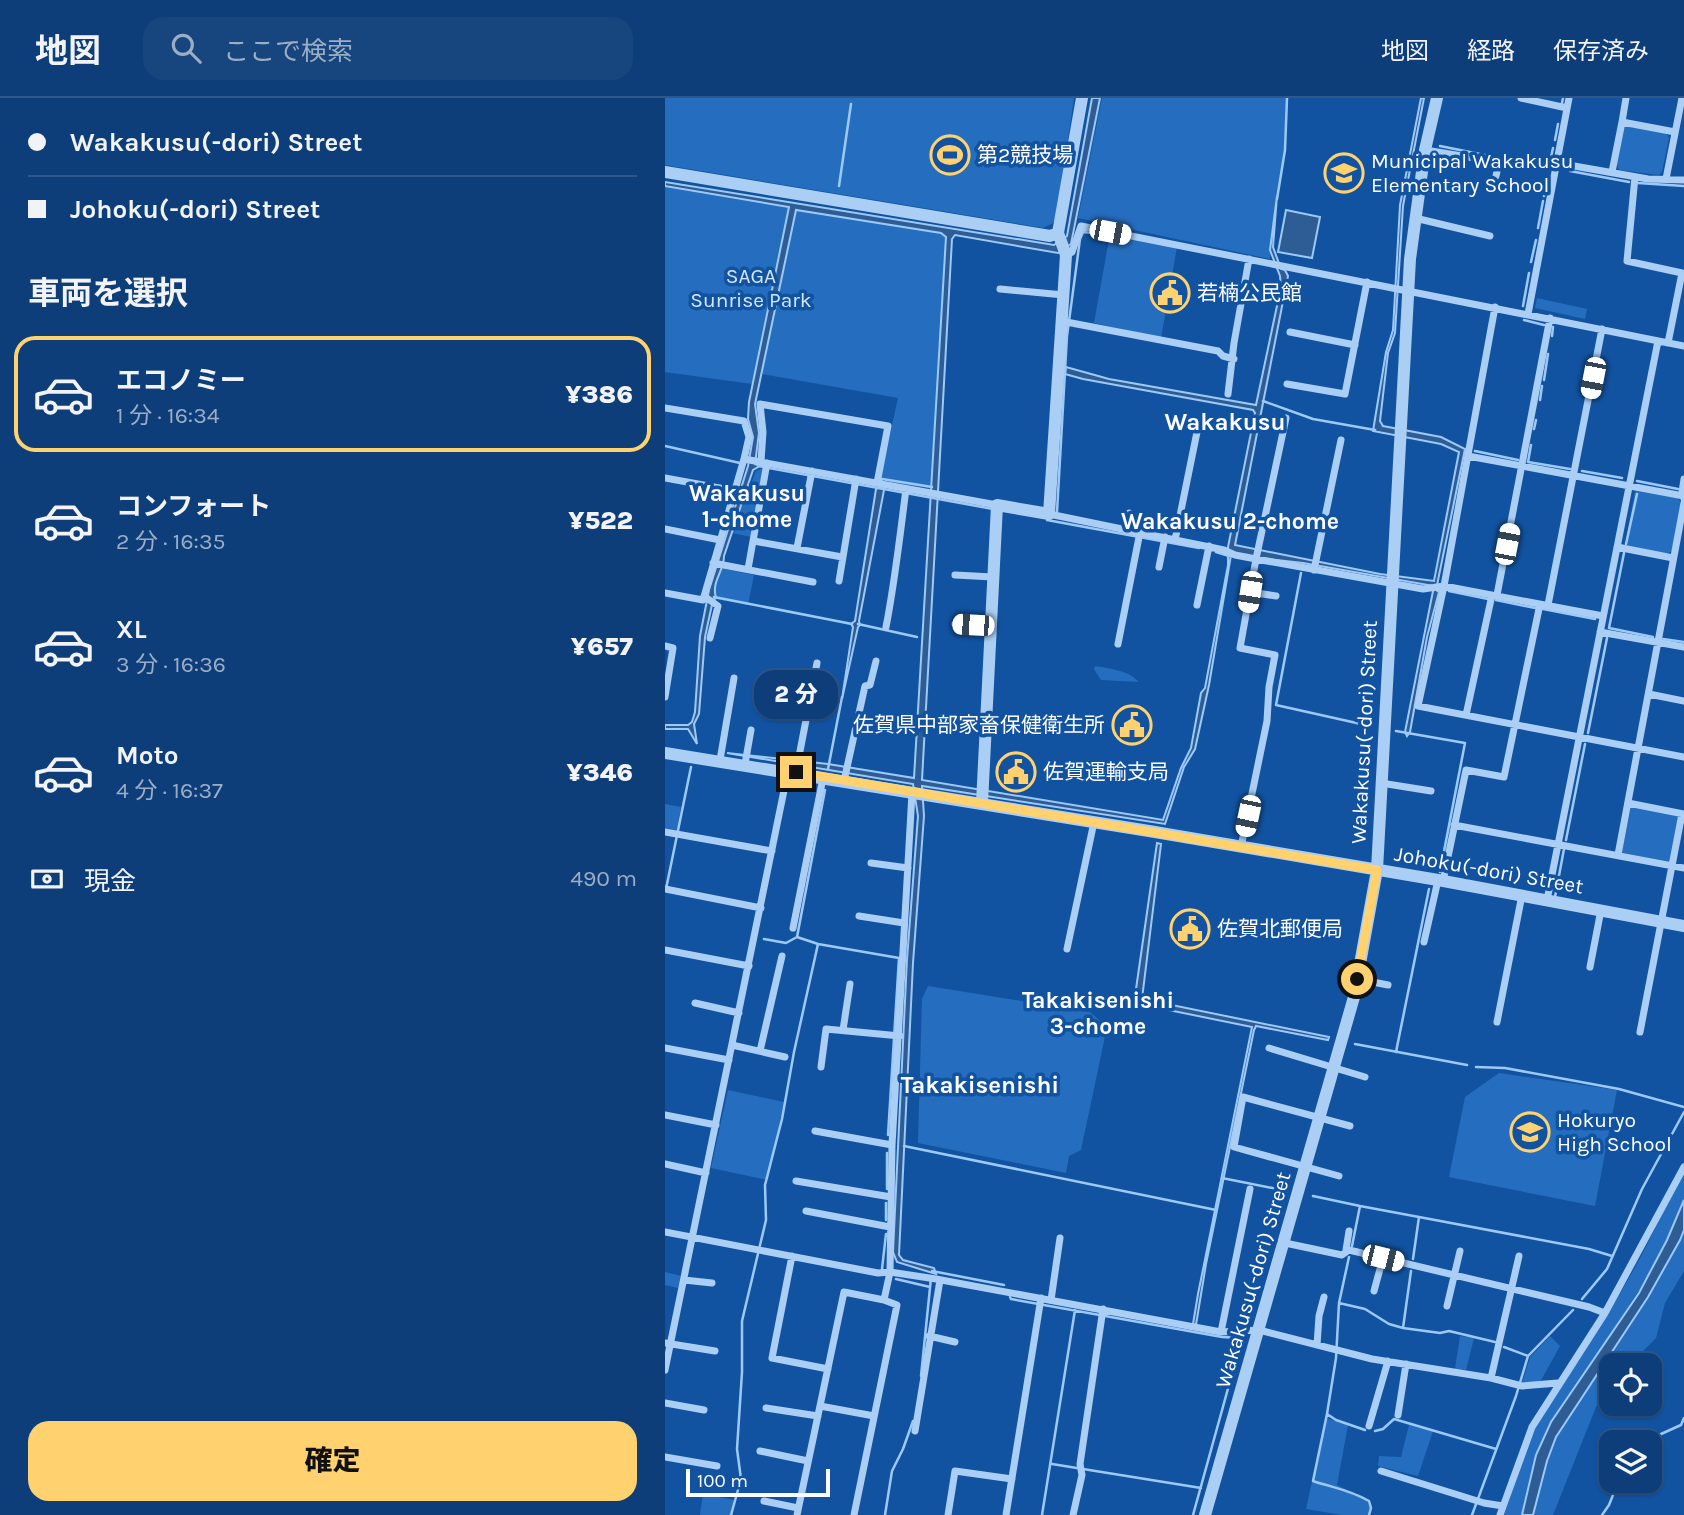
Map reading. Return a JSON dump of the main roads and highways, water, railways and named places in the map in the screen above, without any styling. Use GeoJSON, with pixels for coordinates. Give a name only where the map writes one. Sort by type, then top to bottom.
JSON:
{"type":"FeatureCollection","features":[{"type":"Feature","properties":{"kind":"waterway"},"geometry":{"type":"LineString","coordinates":[[1277,199],[1285,150],[1287,98]]}},
{"type":"Feature","properties":{"kind":"waterway"},"geometry":{"type":"LineString","coordinates":[[1562,103],[1563,98]]}},
{"type":"Feature","properties":{"kind":"waterway"},"geometry":{"type":"LineString","coordinates":[[839,186],[851,104]]}},
{"type":"Feature","properties":{"kind":"waterway"},"geometry":{"type":"LineString","coordinates":[[1555,140],[1558,124]]}},
{"type":"Feature","properties":{"kind":"waterway"},"geometry":{"type":"LineString","coordinates":[[1440,146],[1549,168]]}},
{"type":"Feature","properties":{"kind":"waterway"},"geometry":{"type":"LineString","coordinates":[[1550,162],[1553,148]]}},
{"type":"Feature","properties":{"kind":"waterway"},"geometry":{"type":"LineString","coordinates":[[1570,171],[1629,182]]}},
{"type":"Feature","properties":{"kind":"waterway"},"geometry":{"type":"LineString","coordinates":[[1544,196],[1547,181]]}},
{"type":"Feature","properties":{"kind":"waterway"},"geometry":{"type":"LineString","coordinates":[[1638,183],[1684,186]]}},
{"type":"Feature","properties":{"kind":"waterway"},"geometry":{"type":"LineString","coordinates":[[1538,228],[1543,201]]}},
{"type":"Feature","properties":{"kind":"waterway"},"geometry":{"type":"LineString","coordinates":[[1057,512],[1067,336],[1080,239],[1083,232],[1103,234]]}},
{"type":"Feature","properties":{"kind":"waterway"},"geometry":{"type":"LineString","coordinates":[[1531,262],[1536,240]]}},
{"type":"Feature","properties":{"kind":"waterway"},"geometry":{"type":"LineString","coordinates":[[1523,306],[1529,273]]}},
{"type":"Feature","properties":{"kind":"waterway"},"geometry":{"type":"LineString","coordinates":[[1524,320],[1544,325]]}},
{"type":"Feature","properties":{"kind":"waterway"},"geometry":{"type":"LineString","coordinates":[[1552,336],[1553,327]]}},
{"type":"Feature","properties":{"kind":"waterway"},"geometry":{"type":"LineString","coordinates":[[1544,380],[1548,354]]}},
{"type":"Feature","properties":{"kind":"waterway"},"geometry":{"type":"LineString","coordinates":[[1540,400],[1542,386]]}},
{"type":"Feature","properties":{"kind":"waterway"},"geometry":{"type":"LineString","coordinates":[[1263,401],[1313,419],[1375,430]]}},
{"type":"Feature","properties":{"kind":"waterway"},"geometry":{"type":"LineString","coordinates":[[1534,429],[1536,420]]}},
{"type":"Feature","properties":{"kind":"waterway"},"geometry":{"type":"LineString","coordinates":[[1531,445],[1528,462],[1570,469]]}},
{"type":"Feature","properties":{"kind":"waterway"},"geometry":{"type":"LineString","coordinates":[[665,446],[740,463]]}},
{"type":"Feature","properties":{"kind":"waterway"},"geometry":{"type":"LineString","coordinates":[[1475,451],[1518,460]]}},
{"type":"Feature","properties":{"kind":"waterway"},"geometry":{"type":"LineString","coordinates":[[758,466],[993,509]]}},
{"type":"Feature","properties":{"kind":"waterway"},"geometry":{"type":"LineString","coordinates":[[1582,471],[1622,478]]}},
{"type":"Feature","properties":{"kind":"waterway"},"geometry":{"type":"LineString","coordinates":[[881,484],[882,479],[932,487]]}},
{"type":"Feature","properties":{"kind":"waterway"},"geometry":{"type":"LineString","coordinates":[[1637,481],[1678,489]]}},
{"type":"Feature","properties":{"kind":"waterway"},"geometry":{"type":"LineString","coordinates":[[1626,544],[1637,494]]}},
{"type":"Feature","properties":{"kind":"waterway"},"geometry":{"type":"LineString","coordinates":[[1047,520],[1199,548]]}},
{"type":"Feature","properties":{"kind":"waterway"},"geometry":{"type":"LineString","coordinates":[[1216,552],[1229,556]]}},
{"type":"Feature","properties":{"kind":"waterway"},"geometry":{"type":"LineString","coordinates":[[1624,553],[1609,628],[1653,637]]}},
{"type":"Feature","properties":{"kind":"waterway"},"geometry":{"type":"LineString","coordinates":[[1301,573],[1276,705],[1370,726]]}},
{"type":"Feature","properties":{"kind":"waterway"},"geometry":{"type":"LineString","coordinates":[[1449,591],[1488,599]]}},
{"type":"Feature","properties":{"kind":"waterway"},"geometry":{"type":"LineString","coordinates":[[714,597],[852,624]]}},
{"type":"Feature","properties":{"kind":"waterway"},"geometry":{"type":"LineString","coordinates":[[1496,600],[1535,608]]}},
{"type":"Feature","properties":{"kind":"waterway"},"geometry":{"type":"LineString","coordinates":[[1543,609],[1595,619]]}},
{"type":"Feature","properties":{"kind":"waterway"},"geometry":{"type":"LineString","coordinates":[[858,624],[917,637]]}},
{"type":"Feature","properties":{"kind":"waterway"},"geometry":{"type":"LineString","coordinates":[[1588,733],[1607,638]]}},
{"type":"Feature","properties":{"kind":"waterway"},"geometry":{"type":"LineString","coordinates":[[1663,639],[1684,642]]}},
{"type":"Feature","properties":{"kind":"waterway"},"geometry":{"type":"LineString","coordinates":[[828,769],[842,697]]}},
{"type":"Feature","properties":{"kind":"waterway"},"geometry":{"type":"LineString","coordinates":[[1396,731],[1465,743],[1440,872]]}},
{"type":"Feature","properties":{"kind":"waterway"},"geometry":{"type":"LineString","coordinates":[[1566,840],[1585,744]]}},
{"type":"Feature","properties":{"kind":"waterway"},"geometry":{"type":"LineString","coordinates":[[666,889],[691,767]]}},
{"type":"Feature","properties":{"kind":"waterway"},"geometry":{"type":"LineString","coordinates":[[797,937],[825,790]]}},
{"type":"Feature","properties":{"kind":"waterway"},"geometry":{"type":"LineString","coordinates":[[1555,897],[1564,849]]}},
{"type":"Feature","properties":{"kind":"waterway"},"geometry":{"type":"LineString","coordinates":[[1396,1052],[1429,889]]}},
{"type":"Feature","properties":{"kind":"waterway"},"geometry":{"type":"LineString","coordinates":[[764,939],[786,943],[797,937],[818,944],[899,958],[888,1135]]}},
{"type":"Feature","properties":{"kind":"waterway"},"geometry":{"type":"LineString","coordinates":[[731,1515],[741,1479],[737,1449],[742,1321],[766,1220],[765,1185],[782,1119],[818,944]]}},
{"type":"Feature","properties":{"kind":"waterway"},"geometry":{"type":"LineString","coordinates":[[1355,1044],[1467,1065]]}},
{"type":"Feature","properties":{"kind":"waterway"},"geometry":{"type":"LineString","coordinates":[[1476,1067],[1505,1068],[1619,1089],[1684,1107]]}},
{"type":"Feature","properties":{"kind":"waterway"},"geometry":{"type":"LineString","coordinates":[[1582,1299],[1607,1269],[1642,1189],[1684,1112]]}},
{"type":"Feature","properties":{"kind":"waterway"},"geometry":{"type":"LineString","coordinates":[[904,1146],[1216,1210]]}},
{"type":"Feature","properties":{"kind":"waterway"},"geometry":{"type":"LineString","coordinates":[[887,1153],[887,1189]]}},
{"type":"Feature","properties":{"kind":"waterway"},"geometry":{"type":"LineString","coordinates":[[1222,1178],[1287,1191]]}},
{"type":"Feature","properties":{"kind":"waterway"},"geometry":{"type":"LineString","coordinates":[[1313,1196],[1360,1206],[1352,1246]]}},
{"type":"Feature","properties":{"kind":"waterway"},"geometry":{"type":"LineString","coordinates":[[886,1203],[886,1220]]}},
{"type":"Feature","properties":{"kind":"waterway"},"geometry":{"type":"LineString","coordinates":[[1360,1206],[1419,1217],[1413,1259]]}},
{"type":"Feature","properties":{"kind":"waterway"},"geometry":{"type":"LineString","coordinates":[[1419,1217],[1589,1249],[1612,1256]]}},
{"type":"Feature","properties":{"kind":"waterway"},"geometry":{"type":"LineString","coordinates":[[882,1269],[886,1234]]}},
{"type":"Feature","properties":{"kind":"waterway"},"geometry":{"type":"LineString","coordinates":[[1349,1257],[1339,1303],[1336,1358],[1313,1481],[1369,1501],[1369,1515]]}},
{"type":"Feature","properties":{"kind":"waterway"},"geometry":{"type":"LineString","coordinates":[[932,1271],[1004,1285]]}},
{"type":"Feature","properties":{"kind":"waterway"},"geometry":{"type":"LineString","coordinates":[[1403,1328],[1411,1271]]}},
{"type":"Feature","properties":{"kind":"waterway"},"geometry":{"type":"LineString","coordinates":[[921,1376],[931,1278]]}},
{"type":"Feature","properties":{"kind":"waterway"},"geometry":{"type":"LineString","coordinates":[[896,1279],[930,1287]]}},
{"type":"Feature","properties":{"kind":"waterway"},"geometry":{"type":"LineString","coordinates":[[1010,1297],[1222,1337],[1242,1338],[1193,1515]]}},
{"type":"Feature","properties":{"kind":"waterway"},"geometry":{"type":"LineString","coordinates":[[1339,1303],[1365,1309],[1389,1324],[1403,1328],[1440,1333],[1449,1331],[1495,1342]]}},
{"type":"Feature","properties":{"kind":"waterway"},"geometry":{"type":"LineString","coordinates":[[1042,1515],[1075,1310]]}},
{"type":"Feature","properties":{"kind":"waterway"},"geometry":{"type":"LineString","coordinates":[[1472,1515],[1528,1356],[1573,1310]]}},
{"type":"Feature","properties":{"kind":"waterway"},"geometry":{"type":"LineString","coordinates":[[1504,1347],[1528,1356]]}},
{"type":"Feature","properties":{"kind":"waterway"},"geometry":{"type":"LineString","coordinates":[[1327,1414],[1365,1430]]}},
{"type":"Feature","properties":{"kind":"waterway"},"geometry":{"type":"LineString","coordinates":[[1662,1434],[1681,1425],[1684,1418]]}},
{"type":"Feature","properties":{"kind":"waterway"},"geometry":{"type":"LineString","coordinates":[[1375,1431],[1383,1429],[1394,1419],[1496,1449]]}},
{"type":"Feature","properties":{"kind":"waterway"},"geometry":{"type":"LineString","coordinates":[[885,1515],[892,1471],[913,1421]]}},
{"type":"Feature","properties":{"kind":"waterway"},"geometry":{"type":"LineString","coordinates":[[1052,1464],[1201,1488]]}},
{"type":"Feature","properties":{"kind":"waterway"},"geometry":{"type":"LineString","coordinates":[[1602,1515],[1614,1493]]}},
{"type":"Feature","properties":{"kind":"place","name":"第2競技場"},"geometry":{"type":"Point","coordinates":[950,155]}},
{"type":"Feature","properties":{"kind":"place","name":"Municipal Wakakusu Elementary School"},"geometry":{"type":"Point","coordinates":[1344,173]}},
{"type":"Feature","properties":{"kind":"place","name":"若楠公民館"},"geometry":{"type":"Point","coordinates":[1170,293]}},
{"type":"Feature","properties":{"kind":"place","name":"佐賀県中部家畜保健衛生所"},"geometry":{"type":"Point","coordinates":[1132,725]}},
{"type":"Feature","properties":{"kind":"place","name":"佐賀運輸支局"},"geometry":{"type":"Point","coordinates":[1016,772]}},
{"type":"Feature","properties":{"kind":"place","name":"佐賀北郵便局"},"geometry":{"type":"Point","coordinates":[1190,929]}},
{"type":"Feature","properties":{"kind":"place","name":"Hokuryo High School"},"geometry":{"type":"Point","coordinates":[1530,1132]}},
{"type":"Feature","properties":{"kind":"district","name":"Wakakusu"},"geometry":{"type":"Point","coordinates":[1225,422]}},
{"type":"Feature","properties":{"kind":"district","name":"Wakakusu 1-chome"},"geometry":{"type":"Point","coordinates":[747,506]}},
{"type":"Feature","properties":{"kind":"district","name":"Wakakusu 2-chome"},"geometry":{"type":"Point","coordinates":[1230,521]}},
{"type":"Feature","properties":{"kind":"district","name":"Takakisenishi 3-chome"},"geometry":{"type":"Point","coordinates":[1098,1013]}},
{"type":"Feature","properties":{"kind":"district","name":"Takakisenishi"},"geometry":{"type":"Point","coordinates":[980,1085]}},
{"type":"Feature","properties":{"kind":"park label","name":"SAGA Sunrise Park"},"geometry":{"type":"Point","coordinates":[751,288]}}]}
